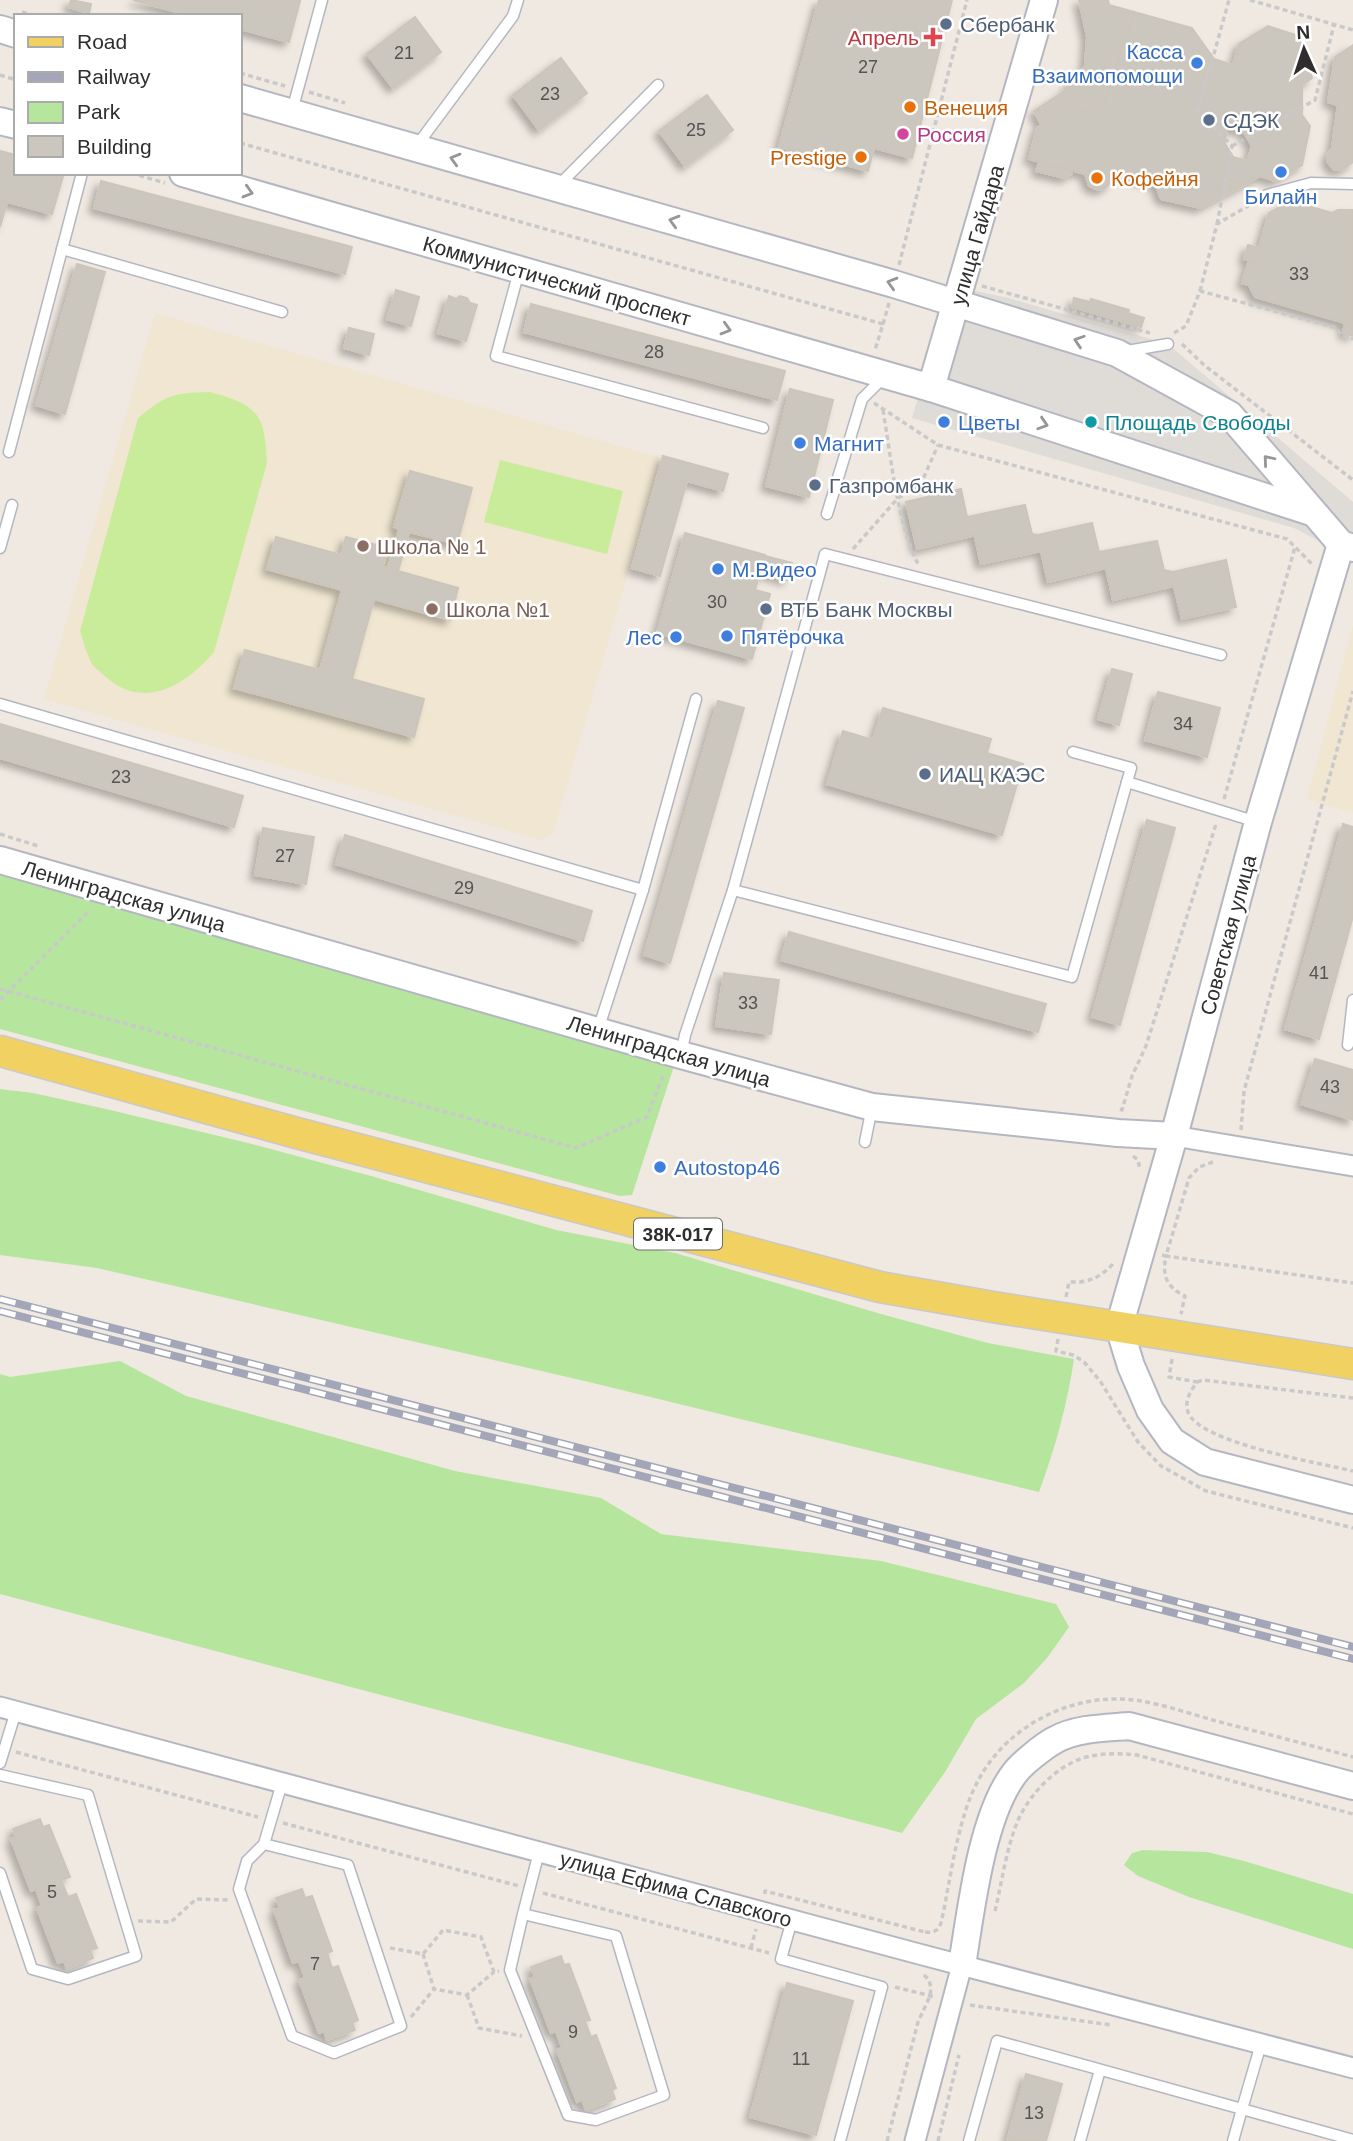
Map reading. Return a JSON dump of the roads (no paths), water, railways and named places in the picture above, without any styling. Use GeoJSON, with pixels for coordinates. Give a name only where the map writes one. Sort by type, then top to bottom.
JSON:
{"type":"FeatureCollection","features":[{"type":"Feature","properties":{"kind":"main road","name":"38К-017"},"geometry":{"type":"LineString","coordinates":[[0,1051],[318,1139],[880,1287],[1353,1364]]}},
{"type":"Feature","properties":{"kind":"street","name":"улица Гайдара"},"geometry":{"type":"LineString","coordinates":[[932,388],[1044,0]]}},
{"type":"Feature","properties":{"kind":"street"},"geometry":{"type":"LineString","coordinates":[[242,98],[295,101],[415,148],[556,188],[900,272],[961,292],[1117,353],[1230,415],[1311,512],[1347,546]]}},
{"type":"Feature","properties":{"kind":"street","name":"Коммунистический проспект"},"geometry":{"type":"LineString","coordinates":[[190,175],[932,388],[1311,512]]}},
{"type":"Feature","properties":{"kind":"street","name":"Советская улица"},"geometry":{"type":"LineString","coordinates":[[1119,1327],[1154,1253],[1174,1136],[1258,822],[1347,546]]}},
{"type":"Feature","properties":{"kind":"street","name":"Ленинградская улица"},"geometry":{"type":"LineString","coordinates":[[0,860],[676,1054],[872,1107],[1120,1121],[1174,1136],[1353,1166]]}},
{"type":"Feature","properties":{"kind":"street"},"geometry":{"type":"LineString","coordinates":[[1119,1327],[1130,1366],[1150,1409],[1172,1441],[1205,1462],[1353,1500]]}},
{"type":"Feature","properties":{"kind":"street","name":"улица Ефима Славского"},"geometry":{"type":"LineString","coordinates":[[8,1709],[1353,2068]]}},
{"type":"Feature","properties":{"kind":"street"},"geometry":{"type":"LineString","coordinates":[[915,2141],[962,1965],[975,1888],[992,1815],[1014,1773],[1055,1739],[1095,1728],[1129,1726],[1353,1786]]}},
{"type":"Feature","properties":{"kind":"lane"},"geometry":{"type":"LineString","coordinates":[[295,101],[322,0]]}},
{"type":"Feature","properties":{"kind":"lane"},"geometry":{"type":"LineString","coordinates":[[415,148],[513,16],[518,0]]}},
{"type":"Feature","properties":{"kind":"lane"},"geometry":{"type":"LineString","coordinates":[[556,188],[658,85]]}},
{"type":"Feature","properties":{"kind":"lane"},"geometry":{"type":"LineString","coordinates":[[9,452],[81,175]]}},
{"type":"Feature","properties":{"kind":"lane"},"geometry":{"type":"LineString","coordinates":[[1267,195],[1311,183],[1353,184]]}},
{"type":"Feature","properties":{"kind":"lane"},"geometry":{"type":"LineString","coordinates":[[62,249],[282,313]]}},
{"type":"Feature","properties":{"kind":"lane"},"geometry":{"type":"LineString","coordinates":[[520,270],[496,356],[763,428]]}},
{"type":"Feature","properties":{"kind":"lane"},"geometry":{"type":"LineString","coordinates":[[1117,353],[1164,340]]}},
{"type":"Feature","properties":{"kind":"lane"},"geometry":{"type":"LineString","coordinates":[[827,514],[862,399],[886,375]]}},
{"type":"Feature","properties":{"kind":"lane"},"geometry":{"type":"LineString","coordinates":[[0,548],[12,505]]}},
{"type":"Feature","properties":{"kind":"lane"},"geometry":{"type":"LineString","coordinates":[[676,1054],[685,1035],[733,890],[825,554],[1221,655]]}},
{"type":"Feature","properties":{"kind":"lane"},"geometry":{"type":"LineString","coordinates":[[598,1031],[643,890],[696,699]]}},
{"type":"Feature","properties":{"kind":"lane"},"geometry":{"type":"LineString","coordinates":[[0,704],[643,890]]}},
{"type":"Feature","properties":{"kind":"lane"},"geometry":{"type":"LineString","coordinates":[[733,890],[1072,977],[1131,768],[1073,752]]}},
{"type":"Feature","properties":{"kind":"lane"},"geometry":{"type":"LineString","coordinates":[[1127,782],[1258,822]]}},
{"type":"Feature","properties":{"kind":"lane"},"geometry":{"type":"LineString","coordinates":[[1348,1045],[1353,998]]}},
{"type":"Feature","properties":{"kind":"lane"},"geometry":{"type":"LineString","coordinates":[[865,1142],[872,1107]]}},
{"type":"Feature","properties":{"kind":"lane"},"geometry":{"type":"LineString","coordinates":[[0,1763],[5,1749],[8,1709]]}},
{"type":"Feature","properties":{"kind":"lane"},"geometry":{"type":"LineString","coordinates":[[0,1775],[88,1795],[136,1956],[68,1979],[32,1969],[0,1873]]}},
{"type":"Feature","properties":{"kind":"lane"},"geometry":{"type":"LineString","coordinates":[[264,1844],[348,1865],[401,2026],[334,2053],[292,2036],[239,1889],[247,1861],[264,1844],[282,1783]]}},
{"type":"Feature","properties":{"kind":"lane"},"geometry":{"type":"LineString","coordinates":[[523,1914],[616,1936],[664,2095],[596,2120],[568,2115],[510,1970],[523,1914],[539,1852]]}},
{"type":"Feature","properties":{"kind":"lane"},"geometry":{"type":"LineString","coordinates":[[792,1920],[781,1959],[882,1987],[840,2141]]}},
{"type":"Feature","properties":{"kind":"lane"},"geometry":{"type":"LineString","coordinates":[[969,2141],[997,2041],[1349,2140]]}},
{"type":"Feature","properties":{"kind":"lane"},"geometry":{"type":"LineString","coordinates":[[1234,2141],[1261,2044]]}},
{"type":"Feature","properties":{"kind":"lane"},"geometry":{"type":"LineString","coordinates":[[1080,2141],[1100,2070]]}},
{"type":"Feature","properties":{"kind":"railway"},"geometry":{"type":"LineString","coordinates":[[0,1299],[1353,1647]]}},
{"type":"Feature","properties":{"kind":"railway"},"geometry":{"type":"LineString","coordinates":[[0,1311],[1353,1659]]}},
{"type":"Feature","properties":{"kind":"place","name":"Сбербанк"},"geometry":{"type":"Point","coordinates":[946,24]}},
{"type":"Feature","properties":{"kind":"place","name":"Апрель"},"geometry":{"type":"Point","coordinates":[933,37]}},
{"type":"Feature","properties":{"kind":"place","name":"Касса Взаимопомощи"},"geometry":{"type":"Point","coordinates":[1197,63]}},
{"type":"Feature","properties":{"kind":"place","name":"Венеция"},"geometry":{"type":"Point","coordinates":[910,107]}},
{"type":"Feature","properties":{"kind":"place","name":"СДЭК"},"geometry":{"type":"Point","coordinates":[1209,120]}},
{"type":"Feature","properties":{"kind":"place","name":"Россия"},"geometry":{"type":"Point","coordinates":[903,134]}},
{"type":"Feature","properties":{"kind":"place","name":"Prestige"},"geometry":{"type":"Point","coordinates":[861,157]}},
{"type":"Feature","properties":{"kind":"place","name":"Билайн"},"geometry":{"type":"Point","coordinates":[1281,172]}},
{"type":"Feature","properties":{"kind":"place","name":"Кофейня"},"geometry":{"type":"Point","coordinates":[1097,178]}},
{"type":"Feature","properties":{"kind":"place","name":"Цветы"},"geometry":{"type":"Point","coordinates":[944,422]}},
{"type":"Feature","properties":{"kind":"place","name":"Площадь Свободы"},"geometry":{"type":"Point","coordinates":[1091,422]}},
{"type":"Feature","properties":{"kind":"place","name":"Магнит"},"geometry":{"type":"Point","coordinates":[800,443]}},
{"type":"Feature","properties":{"kind":"place","name":"Газпромбанк"},"geometry":{"type":"Point","coordinates":[815,485]}},
{"type":"Feature","properties":{"kind":"place","name":"Школа № 1"},"geometry":{"type":"Point","coordinates":[363,546]}},
{"type":"Feature","properties":{"kind":"place","name":"М.Видео"},"geometry":{"type":"Point","coordinates":[718,569]}},
{"type":"Feature","properties":{"kind":"place","name":"Школа №1"},"geometry":{"type":"Point","coordinates":[432,609]}},
{"type":"Feature","properties":{"kind":"place","name":"ВТБ Банк Москвы"},"geometry":{"type":"Point","coordinates":[766,609]}},
{"type":"Feature","properties":{"kind":"place","name":"Пятёрочка"},"geometry":{"type":"Point","coordinates":[727,636]}},
{"type":"Feature","properties":{"kind":"place","name":"Лес"},"geometry":{"type":"Point","coordinates":[676,637]}},
{"type":"Feature","properties":{"kind":"place","name":"ИАЦ КАЭС"},"geometry":{"type":"Point","coordinates":[925,774]}},
{"type":"Feature","properties":{"kind":"place","name":"Autostop46"},"geometry":{"type":"Point","coordinates":[660,1167]}}]}
